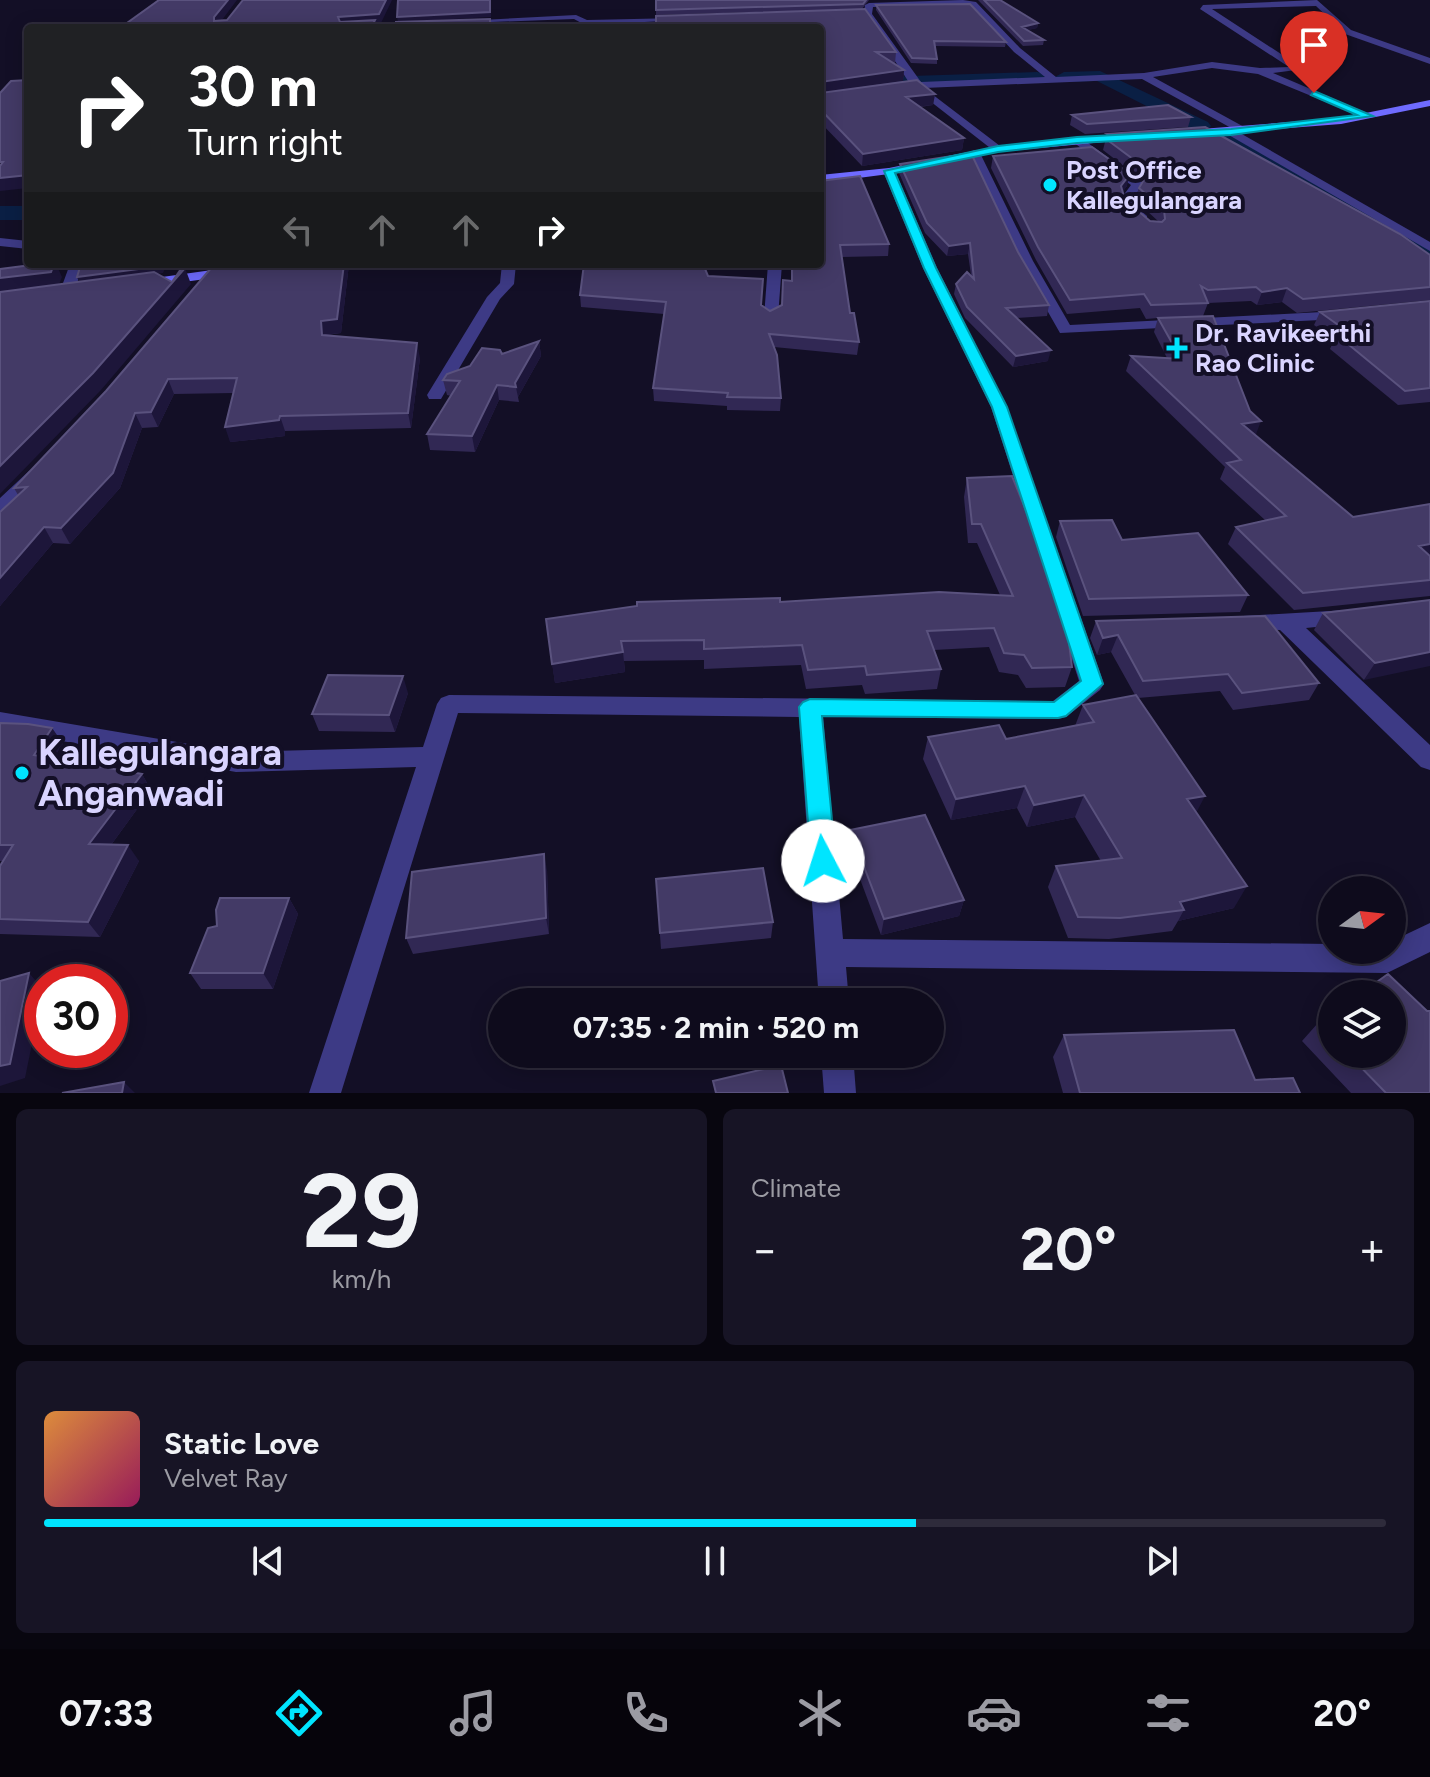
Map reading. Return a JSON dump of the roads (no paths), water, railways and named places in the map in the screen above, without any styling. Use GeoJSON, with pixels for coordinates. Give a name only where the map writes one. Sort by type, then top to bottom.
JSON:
{"type":"FeatureCollection","features":[{"type":"Feature","properties":{"kind":"main road"},"geometry":{"type":"LineString","coordinates":[[1177,134],[1236,131],[1369,116],[1430,103]]}},
{"type":"Feature","properties":{"kind":"main road"},"geometry":{"type":"LineString","coordinates":[[824,179],[889,171],[998,149],[1148,136]]}},
{"type":"Feature","properties":{"kind":"main road"},"geometry":{"type":"LineString","coordinates":[[152,283],[260,268]]}},
{"type":"Feature","properties":{"kind":"street"},"geometry":{"type":"LineString","coordinates":[[998,149],[915,81],[868,14],[869,5],[970,2],[1017,50],[1054,80]]}},
{"type":"Feature","properties":{"kind":"street"},"geometry":{"type":"LineString","coordinates":[[903,86],[915,81],[1142,76],[1212,65],[1260,71],[1299,69],[1203,7],[1315,2],[1348,32],[1430,61]]}},
{"type":"Feature","properties":{"kind":"street"},"geometry":{"type":"LineString","coordinates":[[853,14],[868,14]]}},
{"type":"Feature","properties":{"kind":"street"},"geometry":{"type":"LineString","coordinates":[[460,21],[576,17],[585,23],[691,19]]}},
{"type":"Feature","properties":{"kind":"street"},"geometry":{"type":"LineString","coordinates":[[414,24],[431,23]]}},
{"type":"Feature","properties":{"kind":"street"},"geometry":{"type":"LineString","coordinates":[[1260,71],[1369,116]]}},
{"type":"Feature","properties":{"kind":"street"},"geometry":{"type":"LineString","coordinates":[[1142,76],[1430,247]]}},
{"type":"Feature","properties":{"kind":"street"},"geometry":{"type":"LineString","coordinates":[[1205,132],[1409,244],[1430,260]]}},
{"type":"Feature","properties":{"kind":"street"},"geometry":{"type":"LineString","coordinates":[[1077,140],[1137,184],[1126,200],[1128,207],[1153,228]]}},
{"type":"Feature","properties":{"kind":"street"},"geometry":{"type":"LineString","coordinates":[[974,153],[1026,261],[1065,330],[1095,326],[1295,320],[1355,314]]}},
{"type":"Feature","properties":{"kind":"street"},"geometry":{"type":"LineString","coordinates":[[325,1093],[449,704],[1058,710],[1092,684],[1081,627],[999,407],[930,268],[889,171]]}},
{"type":"Feature","properties":{"kind":"street"},"geometry":{"type":"LineString","coordinates":[[0,242],[24,245]]}},
{"type":"Feature","properties":{"kind":"street"},"geometry":{"type":"LineString","coordinates":[[66,294],[76,268]]}},
{"type":"Feature","properties":{"kind":"street"},"geometry":{"type":"LineString","coordinates":[[435,395],[494,297],[507,284],[509,268]]}},
{"type":"Feature","properties":{"kind":"street"},"geometry":{"type":"LineString","coordinates":[[771,317],[775,268]]}},
{"type":"Feature","properties":{"kind":"street"},"geometry":{"type":"LineString","coordinates":[[191,299],[209,276]]}},
{"type":"Feature","properties":{"kind":"street"},"geometry":{"type":"LineString","coordinates":[[0,509],[53,457]]}},
{"type":"Feature","properties":{"kind":"street"},"geometry":{"type":"LineString","coordinates":[[1227,625],[1288,624],[1373,615]]}},
{"type":"Feature","properties":{"kind":"street"},"geometry":{"type":"LineString","coordinates":[[1288,624],[1430,760]]}},
{"type":"Feature","properties":{"kind":"street"},"geometry":{"type":"LineString","coordinates":[[810,707],[833,988]]}},
{"type":"Feature","properties":{"kind":"street"},"geometry":{"type":"LineString","coordinates":[[0,721],[236,762],[431,757]]}},
{"type":"Feature","properties":{"kind":"street"},"geometry":{"type":"LineString","coordinates":[[831,953],[1387,959],[1430,937]]}},
{"type":"Feature","properties":{"kind":"street"},"geometry":{"type":"LineString","coordinates":[[838,1068],[840,1093]]}},
{"type":"Feature","properties":{"kind":"waterway"},"geometry":{"type":"LineString","coordinates":[[1064,77],[1100,76],[1201,126]]}},
{"type":"Feature","properties":{"kind":"waterway"},"geometry":{"type":"LineString","coordinates":[[824,84],[1037,77]]}},
{"type":"Feature","properties":{"kind":"waterway"},"geometry":{"type":"LineString","coordinates":[[1218,135],[1296,175],[1430,255]]}},
{"type":"Feature","properties":{"kind":"waterway"},"geometry":{"type":"LineString","coordinates":[[0,213],[24,213]]}},
{"type":"Feature","properties":{"kind":"place","name":"Post Office Kallegulangara"},"geometry":{"type":"Point","coordinates":[1050,185]}},
{"type":"Feature","properties":{"kind":"place","name":"Dr. Ravikeerthi Rao Clinic"},"geometry":{"type":"Point","coordinates":[1177,348]}},
{"type":"Feature","properties":{"kind":"place","name":"Kallegulangara Anganwadi"},"geometry":{"type":"Point","coordinates":[22,773]}}]}
